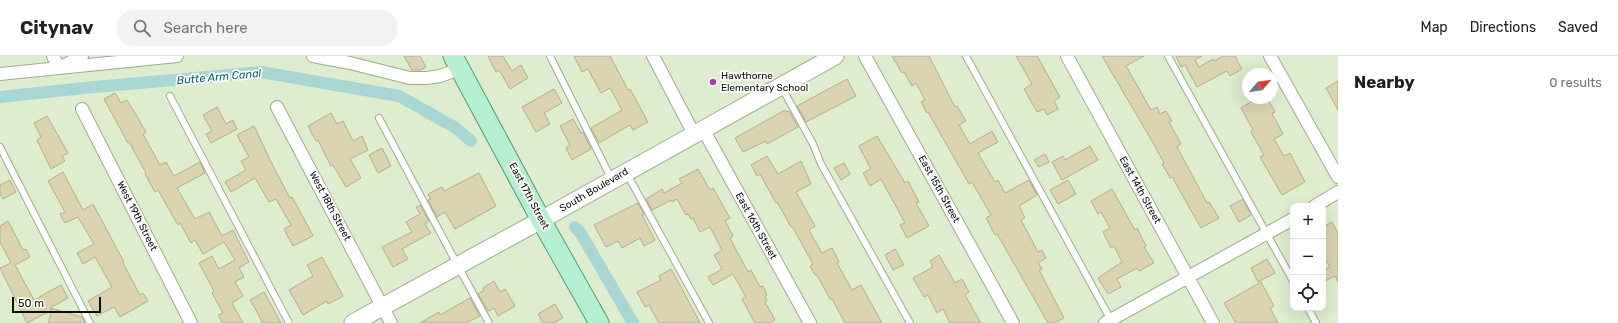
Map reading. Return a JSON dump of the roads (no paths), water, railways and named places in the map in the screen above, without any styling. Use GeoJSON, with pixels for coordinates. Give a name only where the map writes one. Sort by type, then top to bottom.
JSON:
{"type":"FeatureCollection","features":[{"type":"Feature","properties":{"kind":"main road","name":"East 17th Street"},"geometry":{"type":"LineString","coordinates":[[457,62],[541,220],[599,323]]}},
{"type":"Feature","properties":{"kind":"street"},"geometry":{"type":"LineString","coordinates":[[53,56],[59,68]]}},
{"type":"Feature","properties":{"kind":"street"},"geometry":{"type":"LineString","coordinates":[[59,68],[82,56]]}},
{"type":"Feature","properties":{"kind":"street"},"geometry":{"type":"LineString","coordinates":[[0,74],[178,56]]}},
{"type":"Feature","properties":{"kind":"street"},"geometry":{"type":"LineString","coordinates":[[313,56],[356,60],[410,78],[440,76],[457,62]]}},
{"type":"Feature","properties":{"kind":"street","name":"East 16th Street"},"geometry":{"type":"LineString","coordinates":[[653,56],[810,323]]}},
{"type":"Feature","properties":{"kind":"street","name":"South Boulevard"},"geometry":{"type":"LineString","coordinates":[[353,323],[835,56]]}},
{"type":"Feature","properties":{"kind":"street","name":"East 15th Street"},"geometry":{"type":"LineString","coordinates":[[865,56],[1013,323]]}},
{"type":"Feature","properties":{"kind":"street","name":"East 14th Street"},"geometry":{"type":"LineString","coordinates":[[1067,56],[1213,323]]}},
{"type":"Feature","properties":{"kind":"street"},"geometry":{"type":"LineString","coordinates":[[1270,56],[1338,177]]}},
{"type":"Feature","properties":{"kind":"street","name":"West 18th Street"},"geometry":{"type":"LineString","coordinates":[[278,106],[391,323]]}},
{"type":"Feature","properties":{"kind":"street","name":"West 19th Street"},"geometry":{"type":"LineString","coordinates":[[82,109],[191,323]]}},
{"type":"Feature","properties":{"kind":"street"},"geometry":{"type":"LineString","coordinates":[[1320,203],[1338,192]]}},
{"type":"Feature","properties":{"kind":"street"},"geometry":{"type":"LineString","coordinates":[[1109,322],[1290,221]]}},
{"type":"Feature","properties":{"kind":"lane"},"geometry":{"type":"LineString","coordinates":[[550,56],[619,176],[709,323]]}},
{"type":"Feature","properties":{"kind":"lane"},"geometry":{"type":"LineString","coordinates":[[966,56],[1109,322]]}},
{"type":"Feature","properties":{"kind":"lane"},"geometry":{"type":"LineString","coordinates":[[1168,56],[1290,276]]}},
{"type":"Feature","properties":{"kind":"lane"},"geometry":{"type":"LineString","coordinates":[[781,86],[813,144],[825,171],[910,323]]}},
{"type":"Feature","properties":{"kind":"lane"},"geometry":{"type":"LineString","coordinates":[[170,96],[289,323]]}},
{"type":"Feature","properties":{"kind":"lane"},"geometry":{"type":"LineString","coordinates":[[379,118],[489,323]]}},
{"type":"Feature","properties":{"kind":"lane"},"geometry":{"type":"LineString","coordinates":[[0,146],[90,323]]}},
{"type":"Feature","properties":{"kind":"lane"},"geometry":{"type":"LineString","coordinates":[[1310,311],[1316,323]]}},
{"type":"Feature","properties":{"kind":"waterway","name":"Butte Arm Canal"},"geometry":{"type":"LineString","coordinates":[[0,97],[261,72],[399,96],[456,128],[471,141]]}},
{"type":"Feature","properties":{"kind":"waterway"},"geometry":{"type":"LineString","coordinates":[[575,227],[580,232],[633,323]]}},
{"type":"Feature","properties":{"kind":"place","name":"Hawthorne Elementary School"},"geometry":{"type":"Point","coordinates":[713,82]}}]}
